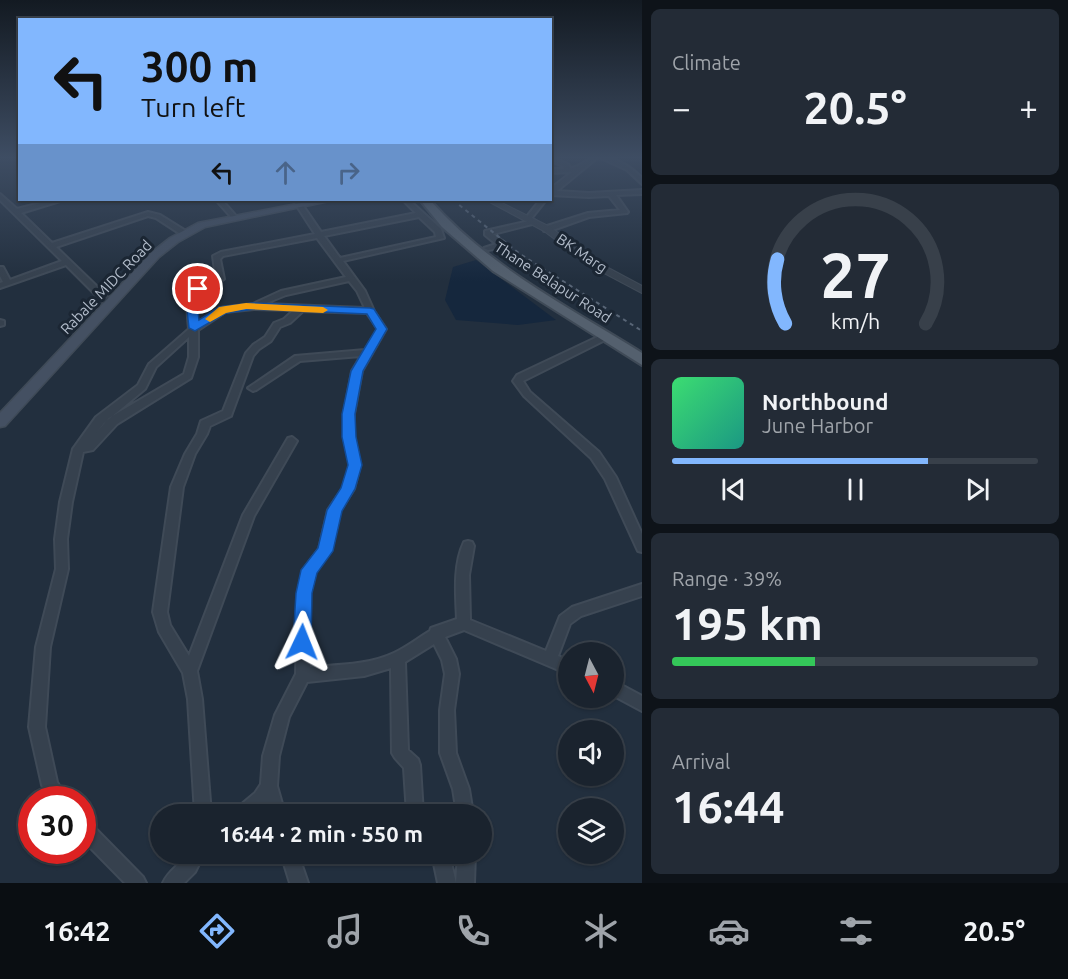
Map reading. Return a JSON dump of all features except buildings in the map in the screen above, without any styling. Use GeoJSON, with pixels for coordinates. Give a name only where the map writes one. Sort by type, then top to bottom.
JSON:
{"type":"FeatureCollection","features":[{"type":"Feature","properties":{"kind":"main road","name":"Rabale MIDC Road"},"geometry":{"type":"LineString","coordinates":[[2,415],[153,254],[183,232],[233,216],[298,202],[314,201]]}},
{"type":"Feature","properties":{"kind":"main road","name":"Thane Belapur Road"},"geometry":{"type":"LineString","coordinates":[[426,201],[445,222],[491,262],[642,360]]}},
{"type":"Feature","properties":{"kind":"main road","name":"Thane Belapur Road"},"geometry":{"type":"LineString","coordinates":[[437,201],[488,248],[525,275],[642,348]]}},
{"type":"Feature","properties":{"kind":"street"},"geometry":{"type":"LineString","coordinates":[[2,198],[108,302]]}},
{"type":"Feature","properties":{"kind":"street"},"geometry":{"type":"LineString","coordinates":[[547,229],[588,215],[625,212],[614,198]]}},
{"type":"Feature","properties":{"kind":"street"},"geometry":{"type":"LineString","coordinates":[[15,212],[54,201]]}},
{"type":"Feature","properties":{"kind":"street"},"geometry":{"type":"LineString","coordinates":[[220,201],[233,216]]}},
{"type":"Feature","properties":{"kind":"street"},"geometry":{"type":"LineString","coordinates":[[339,260],[440,238],[438,231],[407,201]]}},
{"type":"Feature","properties":{"kind":"street","name":"BK Marg"},"geometry":{"type":"LineString","coordinates":[[492,201],[547,229],[594,264],[642,290]]}},
{"type":"Feature","properties":{"kind":"street"},"geometry":{"type":"LineString","coordinates":[[488,248],[502,245],[488,233],[531,220],[542,201]]}},
{"type":"Feature","properties":{"kind":"street"},"geometry":{"type":"LineString","coordinates":[[275,804],[269,786],[272,756],[282,715],[303,675],[304,593],[309,570],[325,551],[334,510],[348,489],[355,465],[349,437],[349,414],[357,371],[382,329],[352,278],[319,235],[298,202]]}},
{"type":"Feature","properties":{"kind":"street"},"geometry":{"type":"LineString","coordinates":[[50,246],[148,214],[158,216],[183,232]]}},
{"type":"Feature","properties":{"kind":"street"},"geometry":{"type":"LineString","coordinates":[[78,449],[89,447],[113,421],[188,376],[192,367],[195,328],[192,297],[198,289],[220,279],[218,256],[422,214]]}},
{"type":"Feature","properties":{"kind":"street"},"geometry":{"type":"LineString","coordinates":[[0,269],[4,284],[68,262]]}},
{"type":"Feature","properties":{"kind":"street"},"geometry":{"type":"LineString","coordinates":[[254,306],[284,293],[352,278]]}},
{"type":"Feature","properties":{"kind":"street"},"geometry":{"type":"LineString","coordinates":[[51,786],[37,727],[43,647],[62,569],[61,539],[66,502],[78,449],[93,426],[142,387],[152,366],[195,328],[223,310],[254,306],[370,311]]}},
{"type":"Feature","properties":{"kind":"street"},"geometry":{"type":"LineString","coordinates":[[202,804],[195,699],[190,670],[164,627],[160,612],[177,487],[191,452],[205,432],[205,424],[227,413],[249,355],[268,339],[277,325],[295,315],[301,308]]}},
{"type":"Feature","properties":{"kind":"street"},"geometry":{"type":"LineString","coordinates":[[606,336],[520,377],[518,381],[527,394],[595,455],[610,477],[642,547]]}},
{"type":"Feature","properties":{"kind":"street"},"geometry":{"type":"LineString","coordinates":[[253,388],[298,358],[366,353]]}},
{"type":"Feature","properties":{"kind":"street"},"geometry":{"type":"LineString","coordinates":[[190,670],[249,515],[292,441]]}},
{"type":"Feature","properties":{"kind":"street"},"geometry":{"type":"LineString","coordinates":[[464,624],[462,590],[464,562],[468,546]]}},
{"type":"Feature","properties":{"kind":"street"},"geometry":{"type":"LineString","coordinates":[[550,659],[565,620],[577,610],[642,590]]}},
{"type":"Feature","properties":{"kind":"street"},"geometry":{"type":"LineString","coordinates":[[303,675],[369,666],[398,659],[436,633],[464,624],[558,663]]}},
{"type":"Feature","properties":{"kind":"street"},"geometry":{"type":"LineString","coordinates":[[436,633],[449,659],[452,674],[447,710],[448,753],[461,789],[463,804]]}},
{"type":"Feature","properties":{"kind":"street"},"geometry":{"type":"LineString","coordinates":[[398,659],[400,753],[412,765],[414,804]]}},
{"type":"Feature","properties":{"kind":"street"},"geometry":{"type":"LineString","coordinates":[[624,694],[642,704]]}},
{"type":"Feature","properties":{"kind":"street"},"geometry":{"type":"LineString","coordinates":[[255,804],[269,786]]}},
{"type":"Feature","properties":{"kind":"street"},"geometry":{"type":"LineString","coordinates":[[96,841],[137,883]]}},
{"type":"Feature","properties":{"kind":"street"},"geometry":{"type":"LineString","coordinates":[[172,883],[190,864]]}},
{"type":"Feature","properties":{"kind":"street"},"geometry":{"type":"LineString","coordinates":[[293,864],[299,883]]}},
{"type":"Feature","properties":{"kind":"street"},"geometry":{"type":"LineString","coordinates":[[443,864],[447,883]]}},
{"type":"Feature","properties":{"kind":"street"},"geometry":{"type":"LineString","coordinates":[[465,883],[466,864]]}},
{"type":"Feature","properties":{"kind":"water"},"geometry":{"type":"Polygon","coordinates":[[[476,260],[556,320],[518,325],[456,320],[445,300],[453,267],[476,260]]]}},
{"type":"Feature","properties":{"kind":"railway"},"geometry":{"type":"LineString","coordinates":[[454,201],[520,254],[642,331]]}},
{"type":"Feature","properties":{"kind":"slow traffic"},"geometry":{"type":"LineString","coordinates":[[210,319],[223,310],[246,306],[323,310]]}},
{"type":"Feature","properties":{"kind":"route"},"geometry":{"type":"LineString","coordinates":[[198,289],[191,302],[195,328],[223,310],[254,306],[370,311],[381,324],[382,329],[357,371],[356,391],[349,414],[349,437],[355,465],[348,489],[334,510],[325,551],[309,570],[304,593],[302,642]]}}]}
